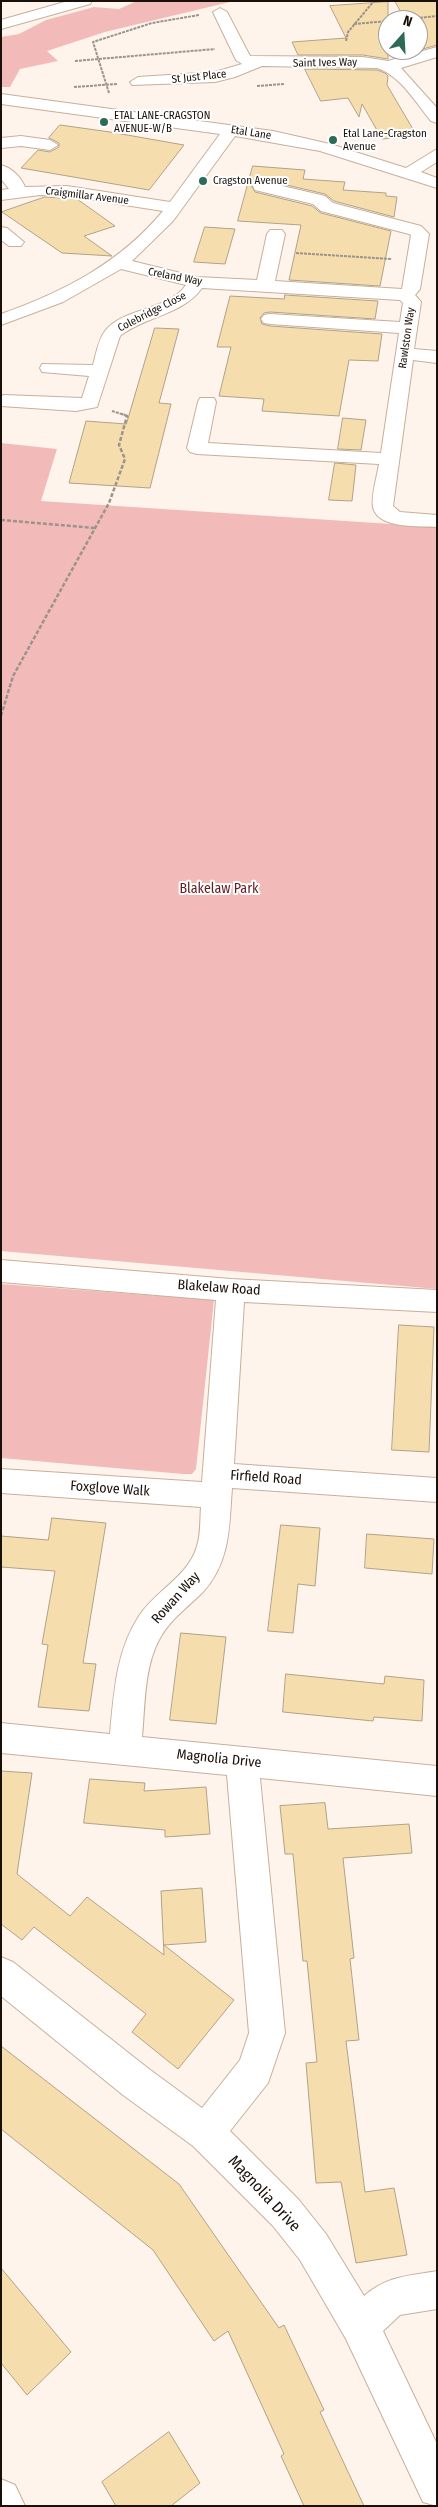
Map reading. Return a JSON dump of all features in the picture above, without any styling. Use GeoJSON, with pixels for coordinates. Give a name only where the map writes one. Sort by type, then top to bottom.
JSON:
{"type":"FeatureCollection","features":[{"type":"Feature","properties":{"kind":"main road"},"geometry":{"type":"LineString","coordinates":[[1,14],[44,1]]}},
{"type":"Feature","properties":{"kind":"main road"},"geometry":{"type":"LineString","coordinates":[[1,25],[85,1]]}},
{"type":"Feature","properties":{"kind":"main road"},"geometry":{"type":"LineString","coordinates":[[220,12],[244,60],[257,63]]}},
{"type":"Feature","properties":{"kind":"main road"},"geometry":{"type":"LineString","coordinates":[[437,52],[389,66],[437,118]]}},
{"type":"Feature","properties":{"kind":"main road","name":"Saint Ives Way"},"geometry":{"type":"LineString","coordinates":[[257,63],[367,62],[389,66]]}},
{"type":"Feature","properties":{"kind":"main road","name":"St Just Place"},"geometry":{"type":"LineString","coordinates":[[138,82],[225,75],[242,72],[257,63]]}},
{"type":"Feature","properties":{"kind":"main road","name":"Etal Lane"},"geometry":{"type":"LineString","coordinates":[[1,99],[232,129],[324,147],[437,183]]}},
{"type":"Feature","properties":{"kind":"main road"},"geometry":{"type":"LineString","coordinates":[[1,320],[64,294],[117,263],[141,245],[172,208],[232,129]]}},
{"type":"Feature","properties":{"kind":"main road"},"geometry":{"type":"LineString","coordinates":[[1,143],[21,141],[50,145]]}},
{"type":"Feature","properties":{"kind":"main road"},"geometry":{"type":"LineString","coordinates":[[409,173],[437,154]]}},
{"type":"Feature","properties":{"kind":"main road"},"geometry":{"type":"LineString","coordinates":[[1,170],[14,181],[19,192]]}},
{"type":"Feature","properties":{"kind":"main road","name":"Rawlston Way"},"geometry":{"type":"LineString","coordinates":[[261,186],[319,200],[328,207],[415,230],[420,234],[412,289],[406,296],[412,302],[383,506],[385,512],[395,518],[437,521]]}},
{"type":"Feature","properties":{"kind":"main road","name":"Craigmillar Avenue"},"geometry":{"type":"LineString","coordinates":[[1,195],[40,190],[67,191],[172,208]]}},
{"type":"Feature","properties":{"kind":"main road"},"geometry":{"type":"LineString","coordinates":[[265,286],[274,243]]}},
{"type":"Feature","properties":{"kind":"main road","name":"Creland Way"},"geometry":{"type":"LineString","coordinates":[[117,263],[197,282],[395,293],[406,296]]}},
{"type":"Feature","properties":{"kind":"main road","name":"Colebridge Close"},"geometry":{"type":"LineString","coordinates":[[90,403],[112,334],[122,326],[174,303],[190,292],[197,282]]}},
{"type":"Feature","properties":{"kind":"main road"},"geometry":{"type":"LineString","coordinates":[[270,320],[409,328]]}},
{"type":"Feature","properties":{"kind":"main road"},"geometry":{"type":"LineString","coordinates":[[404,354],[437,356]]}},
{"type":"Feature","properties":{"kind":"main road"},"geometry":{"type":"LineString","coordinates":[[49,368],[100,371]]}},
{"type":"Feature","properties":{"kind":"main road"},"geometry":{"type":"LineString","coordinates":[[4,400],[76,406],[90,403]]}},
{"type":"Feature","properties":{"kind":"main road"},"geometry":{"type":"LineString","coordinates":[[207,402],[197,448],[389,459]]}},
{"type":"Feature","properties":{"kind":"main road","name":"Blakelaw Road"},"geometry":{"type":"LineString","coordinates":[[1,1270],[231,1290],[437,1302]]}},
{"type":"Feature","properties":{"kind":"main road","name":"Firfield Road"},"geometry":{"type":"LineString","coordinates":[[231,1290],[219,1485],[437,1490]]}},
{"type":"Feature","properties":{"kind":"main road","name":"Foxglove Walk"},"geometry":{"type":"LineString","coordinates":[[1,1481],[219,1485]]}},
{"type":"Feature","properties":{"kind":"main road","name":"Rowan Way"},"geometry":{"type":"LineString","coordinates":[[124,1750],[136,1660],[146,1632],[176,1596],[197,1576],[207,1560],[213,1544],[219,1485]]}},
{"type":"Feature","properties":{"kind":"main road","name":"Magnolia Drive"},"geometry":{"type":"LineString","coordinates":[[1,1738],[437,1781]]}},
{"type":"Feature","properties":{"kind":"main road"},"geometry":{"type":"LineString","coordinates":[[206,2133],[254,2070],[266,2034],[242,1762]]}},
{"type":"Feature","properties":{"kind":"main road","name":"Magnolia Drive"},"geometry":{"type":"LineString","coordinates":[[1,1974],[136,2082],[206,2133],[286,2213],[308,2241],[360,2325],[437,2488]]}},
{"type":"Feature","properties":{"kind":"main road"},"geometry":{"type":"LineString","coordinates":[[360,2325],[390,2298],[437,2290]]}},
{"type":"Feature","properties":{"kind":"main road"},"geometry":{"type":"LineString","coordinates":[[1,2499],[6,2506]]}},
{"type":"Feature","properties":{"kind":"path"},"geometry":{"type":"LineString","coordinates":[[340,62],[348,32],[374,1]]}},
{"type":"Feature","properties":{"kind":"path"},"geometry":{"type":"LineString","coordinates":[[105,84],[93,42],[152,23],[220,12]]}},
{"type":"Feature","properties":{"kind":"path"},"geometry":{"type":"LineString","coordinates":[[354,24],[378,22]]}},
{"type":"Feature","properties":{"kind":"path"},"geometry":{"type":"LineString","coordinates":[[75,61],[238,47]]}},
{"type":"Feature","properties":{"kind":"path"},"geometry":{"type":"LineString","coordinates":[[274,243],[416,260]]}},
{"type":"Feature","properties":{"kind":"path"},"geometry":{"type":"LineString","coordinates":[[1,716],[12,676],[109,503],[125,459],[119,445],[127,416],[90,403]]}},
{"type":"Feature","properties":{"kind":"path"},"geometry":{"type":"LineString","coordinates":[[1,520],[95,528]]}},
{"type":"Feature","properties":{"kind":"green space"},"geometry":{"type":"Polygon","coordinates":[[[137,1],[234,1],[105,32],[47,51],[58,61],[20,69],[10,87],[1,87],[1,37],[19,34],[46,20],[94,7],[119,9],[137,1]]]}},
{"type":"Feature","properties":{"kind":"green space","name":"Blakelaw Park"},"geometry":{"type":"Polygon","coordinates":[[[1,443],[57,449],[41,501],[437,527],[437,1289],[1,1251],[1,443]]]}},
{"type":"Feature","properties":{"kind":"green space"},"geometry":{"type":"Polygon","coordinates":[[[1,1284],[214,1300],[196,1469],[192,1474],[1,1458],[1,1284]]]}},
{"type":"Feature","properties":{"kind":"building"},"geometry":{"type":"Polygon","coordinates":[[[395,1],[437,1],[437,45],[428,48],[428,10],[400,10],[395,1]]]}},
{"type":"Feature","properties":{"kind":"building"},"geometry":{"type":"Polygon","coordinates":[[[388,2],[388,10],[378,10],[378,57],[363,55],[298,55],[292,42],[346,38],[330,6],[388,2]]]}},
{"type":"Feature","properties":{"kind":"building"},"geometry":{"type":"Polygon","coordinates":[[[305,69],[377,70],[385,73],[388,76],[387,85],[417,136],[382,139],[362,104],[359,117],[348,98],[321,101],[305,69]]]}},
{"type":"Feature","properties":{"kind":"building"},"geometry":{"type":"Polygon","coordinates":[[[60,125],[184,145],[149,190],[21,168],[38,150],[50,152],[59,147],[59,143],[49,138],[60,125]]]}},
{"type":"Feature","properties":{"kind":"building"},"geometry":{"type":"Polygon","coordinates":[[[253,166],[305,170],[303,179],[345,182],[343,190],[386,193],[386,196],[397,197],[394,217],[334,201],[325,194],[261,179],[255,180],[251,185],[255,192],[312,206],[321,213],[391,231],[380,286],[289,280],[301,225],[238,221],[253,166]]]}},
{"type":"Feature","properties":{"kind":"building"},"geometry":{"type":"Polygon","coordinates":[[[45,197],[77,199],[115,226],[84,236],[112,256],[62,253],[2,212],[45,197]]]}},
{"type":"Feature","properties":{"kind":"building"},"geometry":{"type":"Polygon","coordinates":[[[205,227],[235,229],[225,264],[194,262],[205,227]]]}},
{"type":"Feature","properties":{"kind":"building"},"geometry":{"type":"Polygon","coordinates":[[[285,295],[378,301],[375,319],[270,312],[264,313],[260,318],[262,324],[270,326],[382,334],[378,361],[349,360],[339,416],[262,411],[264,399],[219,396],[231,347],[217,347],[230,296],[284,299],[285,295]]]}},
{"type":"Feature","properties":{"kind":"building"},"geometry":{"type":"Polygon","coordinates":[[[155,328],[179,329],[159,403],[171,404],[150,488],[69,483],[86,421],[126,424],[155,328]]]}},
{"type":"Feature","properties":{"kind":"building"},"geometry":{"type":"Polygon","coordinates":[[[343,418],[366,420],[361,450],[338,449],[343,418]]]}},
{"type":"Feature","properties":{"kind":"building"},"geometry":{"type":"Polygon","coordinates":[[[335,463],[356,465],[352,501],[329,500],[335,463]]]}},
{"type":"Feature","properties":{"kind":"building"},"geometry":{"type":"Polygon","coordinates":[[[399,1325],[434,1327],[429,1452],[392,1450],[399,1325]]]}},
{"type":"Feature","properties":{"kind":"building"},"geometry":{"type":"Polygon","coordinates":[[[52,1518],[106,1523],[83,1663],[96,1664],[89,1711],[38,1707],[48,1645],[42,1644],[55,1571],[1,1567],[1,1536],[48,1540],[52,1518]]]}},
{"type":"Feature","properties":{"kind":"building"},"geometry":{"type":"Polygon","coordinates":[[[281,1525],[320,1528],[315,1586],[298,1584],[293,1633],[268,1631],[281,1525]]]}},
{"type":"Feature","properties":{"kind":"building"},"geometry":{"type":"Polygon","coordinates":[[[367,1534],[434,1539],[432,1574],[365,1568],[367,1534]]]}},
{"type":"Feature","properties":{"kind":"building"},"geometry":{"type":"Polygon","coordinates":[[[181,1633],[226,1637],[216,1724],[170,1720],[181,1633]]]}},
{"type":"Feature","properties":{"kind":"building"},"geometry":{"type":"Polygon","coordinates":[[[286,1674],[384,1684],[385,1676],[424,1680],[422,1721],[374,1717],[373,1721],[283,1712],[286,1674]]]}},
{"type":"Feature","properties":{"kind":"building"},"geometry":{"type":"Polygon","coordinates":[[[1,1771],[32,1773],[17,1874],[70,1916],[87,1897],[164,1955],[161,1891],[202,1888],[206,1942],[164,1945],[234,2000],[178,2069],[132,2032],[146,2014],[34,1927],[22,1940],[1,1924],[1,1771]]]}},
{"type":"Feature","properties":{"kind":"building"},"geometry":{"type":"Polygon","coordinates":[[[90,1779],[145,1783],[144,1791],[206,1787],[210,1834],[165,1837],[165,1830],[84,1823],[90,1779]]]}},
{"type":"Feature","properties":{"kind":"building"},"geometry":{"type":"Polygon","coordinates":[[[325,1803],[328,1829],[409,1824],[412,1853],[343,1858],[354,1958],[350,1959],[359,2040],[346,2041],[365,2192],[394,2188],[407,2255],[356,2263],[341,2182],[316,2183],[306,2063],[317,2062],[307,1961],[303,1961],[293,1854],[285,1854],[280,1806],[325,1803]]]}},
{"type":"Feature","properties":{"kind":"building"},"geometry":{"type":"Polygon","coordinates":[[[1,2046],[179,2184],[279,2328],[284,2325],[324,2410],[320,2412],[364,2506],[304,2506],[281,2456],[284,2454],[228,2331],[214,2341],[153,2250],[1,2129],[1,2046]]]}},
{"type":"Feature","properties":{"kind":"building"},"geometry":{"type":"Polygon","coordinates":[[[1,2268],[71,2352],[27,2395],[1,2363],[1,2268]]]}},
{"type":"Feature","properties":{"kind":"building"},"geometry":{"type":"Polygon","coordinates":[[[169,2432],[200,2483],[171,2506],[116,2506],[102,2482],[169,2432]]]}},
{"type":"Feature","properties":{"kind":"place","name":"ETAL LANE-CRAGSTON AVENUE-W/B"},"geometry":{"type":"Point","coordinates":[104,122]}},
{"type":"Feature","properties":{"kind":"place","name":"Etal Lane-Cragston Avenue"},"geometry":{"type":"Point","coordinates":[333,140]}},
{"type":"Feature","properties":{"kind":"place","name":"Cragston Avenue"},"geometry":{"type":"Point","coordinates":[203,181]}}]}
